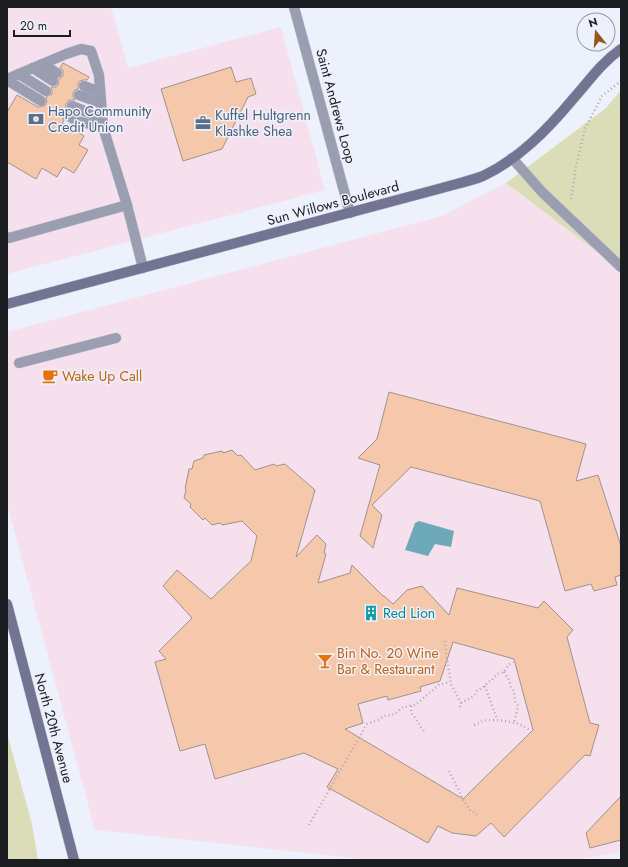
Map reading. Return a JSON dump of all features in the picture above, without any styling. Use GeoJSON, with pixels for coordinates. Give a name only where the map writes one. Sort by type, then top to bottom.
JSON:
{"type":"FeatureCollection","features":[{"type":"Feature","properties":{"kind":"street","name":"Saint Andrews Loop"},"geometry":{"type":"LineString","coordinates":[[294,7],[350,213]]}},
{"type":"Feature","properties":{"kind":"street"},"geometry":{"type":"LineString","coordinates":[[7,80],[66,54],[81,49],[91,51],[99,75],[103,123],[143,268]]}},
{"type":"Feature","properties":{"kind":"street","name":"Sun Willows Boulevard"},"geometry":{"type":"LineString","coordinates":[[7,304],[350,213],[481,176],[496,169],[512,158],[548,128],[604,62],[621,49]]}},
{"type":"Feature","properties":{"kind":"street"},"geometry":{"type":"LineString","coordinates":[[38,66],[55,77]]}},
{"type":"Feature","properties":{"kind":"street"},"geometry":{"type":"LineString","coordinates":[[19,74],[46,91]]}},
{"type":"Feature","properties":{"kind":"street"},"geometry":{"type":"LineString","coordinates":[[7,80],[41,101]]}},
{"type":"Feature","properties":{"kind":"street"},"geometry":{"type":"LineString","coordinates":[[100,92],[81,90],[101,103]]}},
{"type":"Feature","properties":{"kind":"street"},"geometry":{"type":"LineString","coordinates":[[72,106],[103,123]]}},
{"type":"Feature","properties":{"kind":"street"},"geometry":{"type":"LineString","coordinates":[[67,115],[77,121],[103,123]]}},
{"type":"Feature","properties":{"kind":"street"},"geometry":{"type":"LineString","coordinates":[[512,158],[542,192],[621,267]]}},
{"type":"Feature","properties":{"kind":"street"},"geometry":{"type":"LineString","coordinates":[[7,237],[9,238],[126,206]]}},
{"type":"Feature","properties":{"kind":"street"},"geometry":{"type":"LineString","coordinates":[[19,363],[116,338]]}},
{"type":"Feature","properties":{"kind":"street","name":"North 20th Avenue"},"geometry":{"type":"LineString","coordinates":[[7,604],[74,860]]}},
{"type":"Feature","properties":{"kind":"path"},"geometry":{"type":"LineString","coordinates":[[571,200],[576,167],[585,129],[602,96],[621,81]]}},
{"type":"Feature","properties":{"kind":"path"},"geometry":{"type":"LineString","coordinates":[[445,641],[450,682],[461,703]]}},
{"type":"Feature","properties":{"kind":"path"},"geometry":{"type":"LineString","coordinates":[[459,709],[461,703],[474,696],[477,691],[485,686],[497,674],[504,672],[508,665],[513,662]]}},
{"type":"Feature","properties":{"kind":"path"},"geometry":{"type":"LineString","coordinates":[[504,672],[514,692],[515,701],[518,706],[514,723]]}},
{"type":"Feature","properties":{"kind":"path"},"geometry":{"type":"LineString","coordinates":[[309,825],[367,724],[384,716],[395,714],[404,707],[415,705],[439,685],[450,682]]}},
{"type":"Feature","properties":{"kind":"path"},"geometry":{"type":"LineString","coordinates":[[485,686],[497,719]]}},
{"type":"Feature","properties":{"kind":"path"},"geometry":{"type":"LineString","coordinates":[[411,706],[411,713],[425,732]]}},
{"type":"Feature","properties":{"kind":"path"},"geometry":{"type":"LineString","coordinates":[[474,725],[483,721],[497,719],[504,722],[511,721],[524,725],[530,730]]}},
{"type":"Feature","properties":{"kind":"path"},"geometry":{"type":"LineString","coordinates":[[449,771],[464,801],[470,810],[477,815]]}},
{"type":"Feature","properties":{"kind":"shaded area"},"geometry":{"type":"Polygon","coordinates":[[[7,7],[111,7],[128,68],[281,27],[325,190],[7,274],[7,7]]]}},
{"type":"Feature","properties":{"kind":"shaded area"},"geometry":{"type":"Polygon","coordinates":[[[506,183],[621,270],[621,852],[575,860],[373,860],[95,830],[7,504],[7,332],[442,216],[506,183]]]}},
{"type":"Feature","properties":{"kind":"green space"},"geometry":{"type":"Polygon","coordinates":[[[621,90],[621,270],[506,183],[606,108],[621,90]]]}},
{"type":"Feature","properties":{"kind":"green space"},"geometry":{"type":"Polygon","coordinates":[[[7,733],[32,824],[38,860],[7,860],[7,733]]]}},
{"type":"Feature","properties":{"kind":"water"},"geometry":{"type":"Polygon","coordinates":[[[419,521],[454,531],[451,547],[435,544],[428,556],[405,550],[415,523],[419,521]]]}},
{"type":"Feature","properties":{"kind":"building","name":"Hapo Community Credit Union"},"geometry":{"type":"Polygon","coordinates":[[[63,63],[89,77],[87,80],[80,81],[78,84],[78,89],[73,93],[75,100],[68,101],[66,104],[66,109],[62,111],[61,114],[64,121],[62,123],[84,136],[79,145],[88,150],[74,173],[63,167],[57,177],[42,168],[36,179],[7,162],[7,112],[17,95],[38,107],[44,106],[47,102],[46,97],[52,94],[51,87],[56,87],[59,79],[63,76],[63,70],[60,68],[63,63]]]}},
{"type":"Feature","properties":{"kind":"building","name":"Kuffel Hultgrenn Klashke Shea"},"geometry":{"type":"Polygon","coordinates":[[[231,67],[236,82],[251,78],[256,94],[248,97],[222,149],[183,161],[161,89],[231,67]]]}},
{"type":"Feature","properties":{"kind":"building"},"geometry":{"type":"Polygon","coordinates":[[[389,392],[586,444],[576,481],[598,475],[621,546],[621,575],[615,577],[617,585],[594,591],[591,584],[565,591],[540,501],[411,467],[372,505],[382,515],[373,548],[360,536],[380,465],[358,458],[377,439],[389,392]]]}},
{"type":"Feature","properties":{"kind":"building","name":"Red Lion"},"geometry":{"type":"Polygon","coordinates":[[[232,450],[238,456],[241,455],[255,470],[274,464],[276,466],[285,464],[315,490],[296,557],[317,535],[326,544],[324,553],[326,554],[318,583],[350,573],[352,565],[393,604],[407,590],[422,586],[449,615],[457,588],[538,608],[544,601],[573,630],[567,637],[590,723],[599,725],[590,756],[585,755],[504,837],[491,823],[476,836],[452,833],[438,826],[428,843],[327,787],[338,769],[304,753],[215,779],[205,744],[180,751],[155,662],[166,659],[159,651],[192,618],[163,586],[177,570],[211,599],[251,561],[257,536],[242,521],[222,525],[220,523],[212,525],[205,518],[203,520],[190,507],[191,504],[184,498],[189,469],[192,469],[194,461],[203,458],[204,455],[222,451],[223,453],[232,450]],[[453,642],[440,681],[420,687],[421,691],[388,700],[387,696],[358,704],[363,723],[345,729],[463,799],[533,730],[514,659],[453,642]]]}},
{"type":"Feature","properties":{"kind":"building"},"geometry":{"type":"Polygon","coordinates":[[[621,796],[621,840],[590,848],[586,833],[621,796]]]}},
{"type":"Feature","properties":{"kind":"place","name":"Hapo Community Credit Union"},"geometry":{"type":"Point","coordinates":[36,119]}},
{"type":"Feature","properties":{"kind":"place","name":"Kuffel Hultgrenn Klashke Shea"},"geometry":{"type":"Point","coordinates":[203,123]}},
{"type":"Feature","properties":{"kind":"place","name":"Wake Up Call"},"geometry":{"type":"Point","coordinates":[50,376]}},
{"type":"Feature","properties":{"kind":"place","name":"Red Lion"},"geometry":{"type":"Point","coordinates":[371,613]}},
{"type":"Feature","properties":{"kind":"place","name":"Bin No. 20 Wine Bar & Restaurant"},"geometry":{"type":"Point","coordinates":[325,661]}}]}
